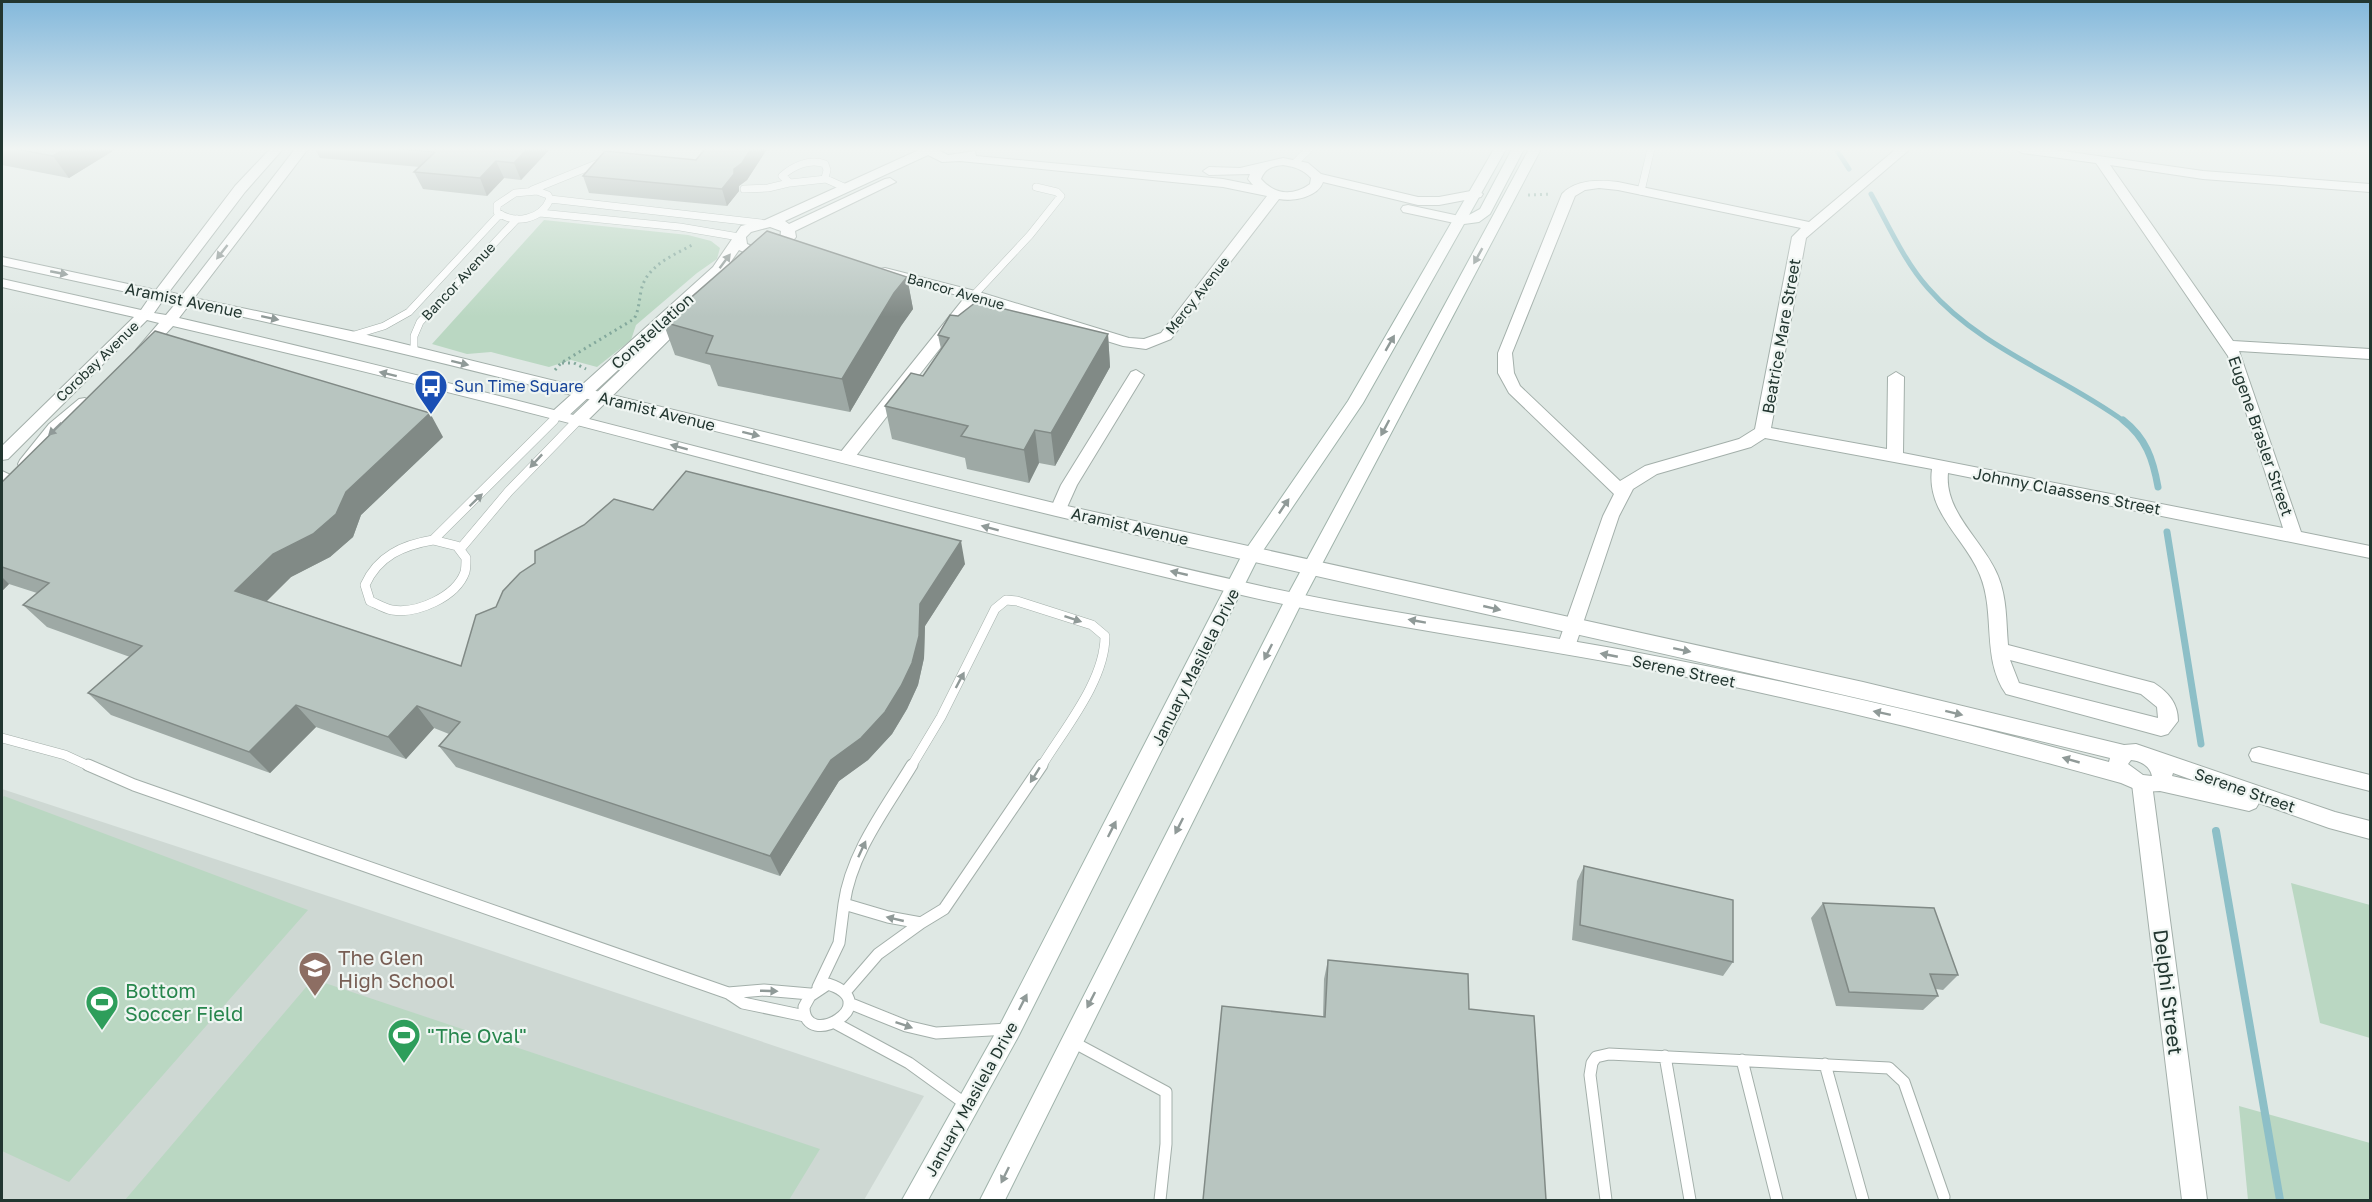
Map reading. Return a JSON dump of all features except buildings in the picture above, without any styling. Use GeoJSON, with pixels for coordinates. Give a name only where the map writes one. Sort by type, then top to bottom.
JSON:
{"type":"FeatureCollection","features":[{"type":"Feature","properties":{"kind":"street","name":"Corobay Avenue"},"geometry":{"type":"LineString","coordinates":[[2,454],[145,314],[228,205]]}},
{"type":"Feature","properties":{"kind":"street","name":"Corobay Avenue"},"geometry":{"type":"LineString","coordinates":[[134,359],[170,320],[259,205]]}},
{"type":"Feature","properties":{"kind":"street"},"geometry":{"type":"LineString","coordinates":[[764,251],[745,249],[739,240],[746,229],[807,205]]}},
{"type":"Feature","properties":{"kind":"street"},"geometry":{"type":"LineString","coordinates":[[766,223],[777,224],[788,229],[833,205]]}},
{"type":"Feature","properties":{"kind":"street","name":"Mercy Avenue"},"geometry":{"type":"LineString","coordinates":[[1128,343],[1146,344],[1166,336],[1260,205]]}},
{"type":"Feature","properties":{"kind":"street"},"geometry":{"type":"LineString","coordinates":[[1401,205],[1459,220],[1474,219],[1485,211],[1488,205]]}},
{"type":"Feature","properties":{"kind":"street","name":"January Masilela Drive"},"geometry":{"type":"LineString","coordinates":[[914,1200],[1010,1029],[1251,555],[1356,403],[1469,205]]}},
{"type":"Feature","properties":{"kind":"street"},"geometry":{"type":"LineString","coordinates":[[992,1200],[1294,600],[1404,391],[1506,205]]}},
{"type":"Feature","properties":{"kind":"street"},"geometry":{"type":"LineString","coordinates":[[1565,205],[1505,353],[1506,373],[1522,398],[1621,491],[1566,647]]}},
{"type":"Feature","properties":{"kind":"street"},"geometry":{"type":"LineString","coordinates":[[1709,205],[1811,226]]}},
{"type":"Feature","properties":{"kind":"street","name":"Beatrice Mare Street"},"geometry":{"type":"LineString","coordinates":[[1621,491],[1633,479],[1651,470],[1745,443],[1762,432],[1767,417],[1795,249],[1799,237],[1836,205]]}},
{"type":"Feature","properties":{"kind":"street","name":"Eugene Brasler Street"},"geometry":{"type":"LineString","coordinates":[[2132,205],[2239,362],[2294,536]]}},
{"type":"Feature","properties":{"kind":"street","name":"Constellation"},"geometry":{"type":"LineString","coordinates":[[578,420],[701,301],[738,269],[764,251],[788,246],[788,229]]}},
{"type":"Feature","properties":{"kind":"street","name":"Constellation"},"geometry":{"type":"LineString","coordinates":[[559,415],[718,270],[739,240]]}},
{"type":"Feature","properties":{"kind":"street","name":"Aramist Avenue"},"geometry":{"type":"LineString","coordinates":[[2,261],[351,336],[1058,510],[1312,567]]}},
{"type":"Feature","properties":{"kind":"street","name":"Bancor Avenue"},"geometry":{"type":"LineString","coordinates":[[872,268],[974,295],[1128,343]]}},
{"type":"Feature","properties":{"kind":"street","name":"Aramist Avenue"},"geometry":{"type":"LineString","coordinates":[[3,284],[145,314],[559,415],[1034,540],[1236,586]]}},
{"type":"Feature","properties":{"kind":"street"},"geometry":{"type":"LineString","coordinates":[[846,458],[974,295]]}},
{"type":"Feature","properties":{"kind":"street"},"geometry":{"type":"LineString","coordinates":[[2230,346],[2370,354]]}},
{"type":"Feature","properties":{"kind":"street"},"geometry":{"type":"LineString","coordinates":[[1058,510],[1068,484],[1136,375]]}},
{"type":"Feature","properties":{"kind":"street"},"geometry":{"type":"LineString","coordinates":[[1895,457],[1896,376]]}},
{"type":"Feature","properties":{"kind":"street","name":"Corobay Avenue"},"geometry":{"type":"LineString","coordinates":[[2,505],[13,492],[7,480],[41,443],[96,394]]}},
{"type":"Feature","properties":{"kind":"street","name":"Johnny Claassens Street"},"geometry":{"type":"LineString","coordinates":[[1762,432],[1816,440],[2370,552]]}},
{"type":"Feature","properties":{"kind":"street"},"geometry":{"type":"LineString","coordinates":[[1940,465],[1939,484],[1946,505],[1984,566],[1993,586],[2001,650],[2006,681],[2013,689],[2161,728],[2168,721],[2169,711],[2162,697],[2147,688],[2001,650]]}},
{"type":"Feature","properties":{"kind":"street","name":"Serene Street"},"geometry":{"type":"LineString","coordinates":[[1312,567],[1863,690],[2124,753],[2136,752],[2339,822]]}},
{"type":"Feature","properties":{"kind":"street","name":"Serene Street"},"geometry":{"type":"LineString","coordinates":[[1236,586],[1294,600],[1566,647],[1899,716],[2010,743],[2143,781],[2370,830]]}},
{"type":"Feature","properties":{"kind":"street"},"geometry":{"type":"LineString","coordinates":[[2124,753],[2120,756],[2118,765],[2143,781],[2163,774],[2161,768],[2151,758]]}},
{"type":"Feature","properties":{"kind":"street"},"geometry":{"type":"LineString","coordinates":[[2259,755],[2370,783]]}},
{"type":"Feature","properties":{"kind":"street","name":"Delphi Street"},"geometry":{"type":"LineString","coordinates":[[2143,781],[2195,1200]]}},
{"type":"Feature","properties":{"kind":"lane","name":"Bancor Avenue"},"geometry":{"type":"LineString","coordinates":[[351,336],[384,326],[409,312],[499,215],[496,209],[498,205]]}},
{"type":"Feature","properties":{"kind":"lane"},"geometry":{"type":"LineString","coordinates":[[540,213],[547,205]]}},
{"type":"Feature","properties":{"kind":"lane"},"geometry":{"type":"LineString","coordinates":[[605,205],[766,223]]}},
{"type":"Feature","properties":{"kind":"lane"},"geometry":{"type":"LineString","coordinates":[[974,295],[1030,236],[1054,205]]}},
{"type":"Feature","properties":{"kind":"lane"},"geometry":{"type":"LineString","coordinates":[[499,215],[517,219],[540,213],[680,227],[739,240]]}},
{"type":"Feature","properties":{"kind":"lane","name":"Bancor Avenue"},"geometry":{"type":"LineString","coordinates":[[414,351],[414,336],[420,322],[517,219]]}},
{"type":"Feature","properties":{"kind":"lane"},"geometry":{"type":"LineString","coordinates":[[434,540],[559,415]]}},
{"type":"Feature","properties":{"kind":"lane"},"geometry":{"type":"LineString","coordinates":[[461,548],[509,491],[578,420]]}},
{"type":"Feature","properties":{"kind":"lane"},"geometry":{"type":"LineString","coordinates":[[490,486],[509,491]]}},
{"type":"Feature","properties":{"kind":"lane"},"geometry":{"type":"LineString","coordinates":[[434,540],[454,544],[461,548],[468,563],[466,572],[452,591],[414,609],[400,611],[388,610],[370,601],[365,585],[374,567],[407,545],[434,540]]}},
{"type":"Feature","properties":{"kind":"lane"},"geometry":{"type":"LineString","coordinates":[[728,993],[764,990],[814,991],[828,984],[839,985],[846,991],[849,1004],[844,1015],[835,1023],[823,1026],[812,1023],[806,1016],[804,1005],[814,991],[839,943],[849,881],[866,840],[926,744],[1000,603],[1006,600],[1017,601],[1092,625],[1100,630],[1104,636],[1105,651],[1101,667],[1024,793],[956,894],[944,909],[878,954],[846,991]]}},
{"type":"Feature","properties":{"kind":"lane"},"geometry":{"type":"LineString","coordinates":[[2,738],[65,755],[174,800],[364,864],[728,993],[743,1003],[806,1016]]}},
{"type":"Feature","properties":{"kind":"lane"},"geometry":{"type":"LineString","coordinates":[[844,904],[921,924]]}},
{"type":"Feature","properties":{"kind":"lane"},"geometry":{"type":"LineString","coordinates":[[849,1004],[906,1026],[936,1033],[1010,1029]]}},
{"type":"Feature","properties":{"kind":"lane"},"geometry":{"type":"LineString","coordinates":[[835,1023],[909,1063],[967,1105]]}},
{"type":"Feature","properties":{"kind":"lane"},"geometry":{"type":"LineString","coordinates":[[1071,1041],[1166,1092],[1166,1144],[1160,1200]]}},
{"type":"Feature","properties":{"kind":"lane"},"geometry":{"type":"LineString","coordinates":[[1606,1200],[1590,1075],[1592,1063],[1596,1057],[1604,1054],[1882,1067],[1894,1071],[1904,1083],[1944,1197]]}},
{"type":"Feature","properties":{"kind":"lane"},"geometry":{"type":"LineString","coordinates":[[1665,1056],[1690,1200]]}},
{"type":"Feature","properties":{"kind":"lane"},"geometry":{"type":"LineString","coordinates":[[1743,1060],[1777,1200]]}},
{"type":"Feature","properties":{"kind":"lane"},"geometry":{"type":"LineString","coordinates":[[1825,1064],[1863,1200]]}},
{"type":"Feature","properties":{"kind":"path"},"geometry":{"type":"LineString","coordinates":[[543,383],[561,363],[634,319],[641,307],[641,288],[651,273],[660,263],[694,244],[709,232]]}},
{"type":"Feature","properties":{"kind":"shaded area","name":"The Glen High School"},"geometry":{"type":"Polygon","coordinates":[[[2,789],[924,1096],[864,1200],[2,1200],[2,789]]]}},
{"type":"Feature","properties":{"kind":"green space"},"geometry":{"type":"Polygon","coordinates":[[[544,220],[688,235],[711,241],[720,248],[717,259],[636,325],[631,340],[597,367],[571,360],[549,367],[491,352],[467,354],[432,344],[544,220]]]}},
{"type":"Feature","properties":{"kind":"green space","name":"Bottom Soccer Field"},"geometry":{"type":"Polygon","coordinates":[[[4,796],[308,910],[69,1182],[2,1151],[2,798],[4,796]]]}},
{"type":"Feature","properties":{"kind":"green space"},"geometry":{"type":"Polygon","coordinates":[[[2291,883],[2370,905],[2370,1038],[2320,1023],[2291,883]]]}},
{"type":"Feature","properties":{"kind":"green space","name":"\"The Oval\""},"geometry":{"type":"Polygon","coordinates":[[[313,979],[820,1149],[789,1200],[125,1200],[313,979]]]}},
{"type":"Feature","properties":{"kind":"green space"},"geometry":{"type":"Polygon","coordinates":[[[2239,1106],[2370,1143],[2370,1200],[2248,1200],[2239,1106]]]}},
{"type":"Feature","properties":{"kind":"waterway"},"geometry":{"type":"LineString","coordinates":[[1877,205],[1919,278],[1949,310],[1997,345],[2125,422]]}},
{"type":"Feature","properties":{"kind":"waterway"},"geometry":{"type":"LineString","coordinates":[[2123,420],[2143,442],[2154,467],[2158,487]]}},
{"type":"Feature","properties":{"kind":"waterway"},"geometry":{"type":"LineString","coordinates":[[2167,532],[2201,744]]}},
{"type":"Feature","properties":{"kind":"waterway"},"geometry":{"type":"LineString","coordinates":[[2216,831],[2280,1200]]}},
{"type":"Feature","properties":{"kind":"place","name":"Sun Time Square"},"geometry":{"type":"Point","coordinates":[431,415]}},
{"type":"Feature","properties":{"kind":"place","name":"The Glen High School"},"geometry":{"type":"Point","coordinates":[315,997]}},
{"type":"Feature","properties":{"kind":"place","name":"Bottom Soccer Field"},"geometry":{"type":"Point","coordinates":[102,1031]}},
{"type":"Feature","properties":{"kind":"place","name":"\"The Oval\""},"geometry":{"type":"Point","coordinates":[404,1064]}}]}
